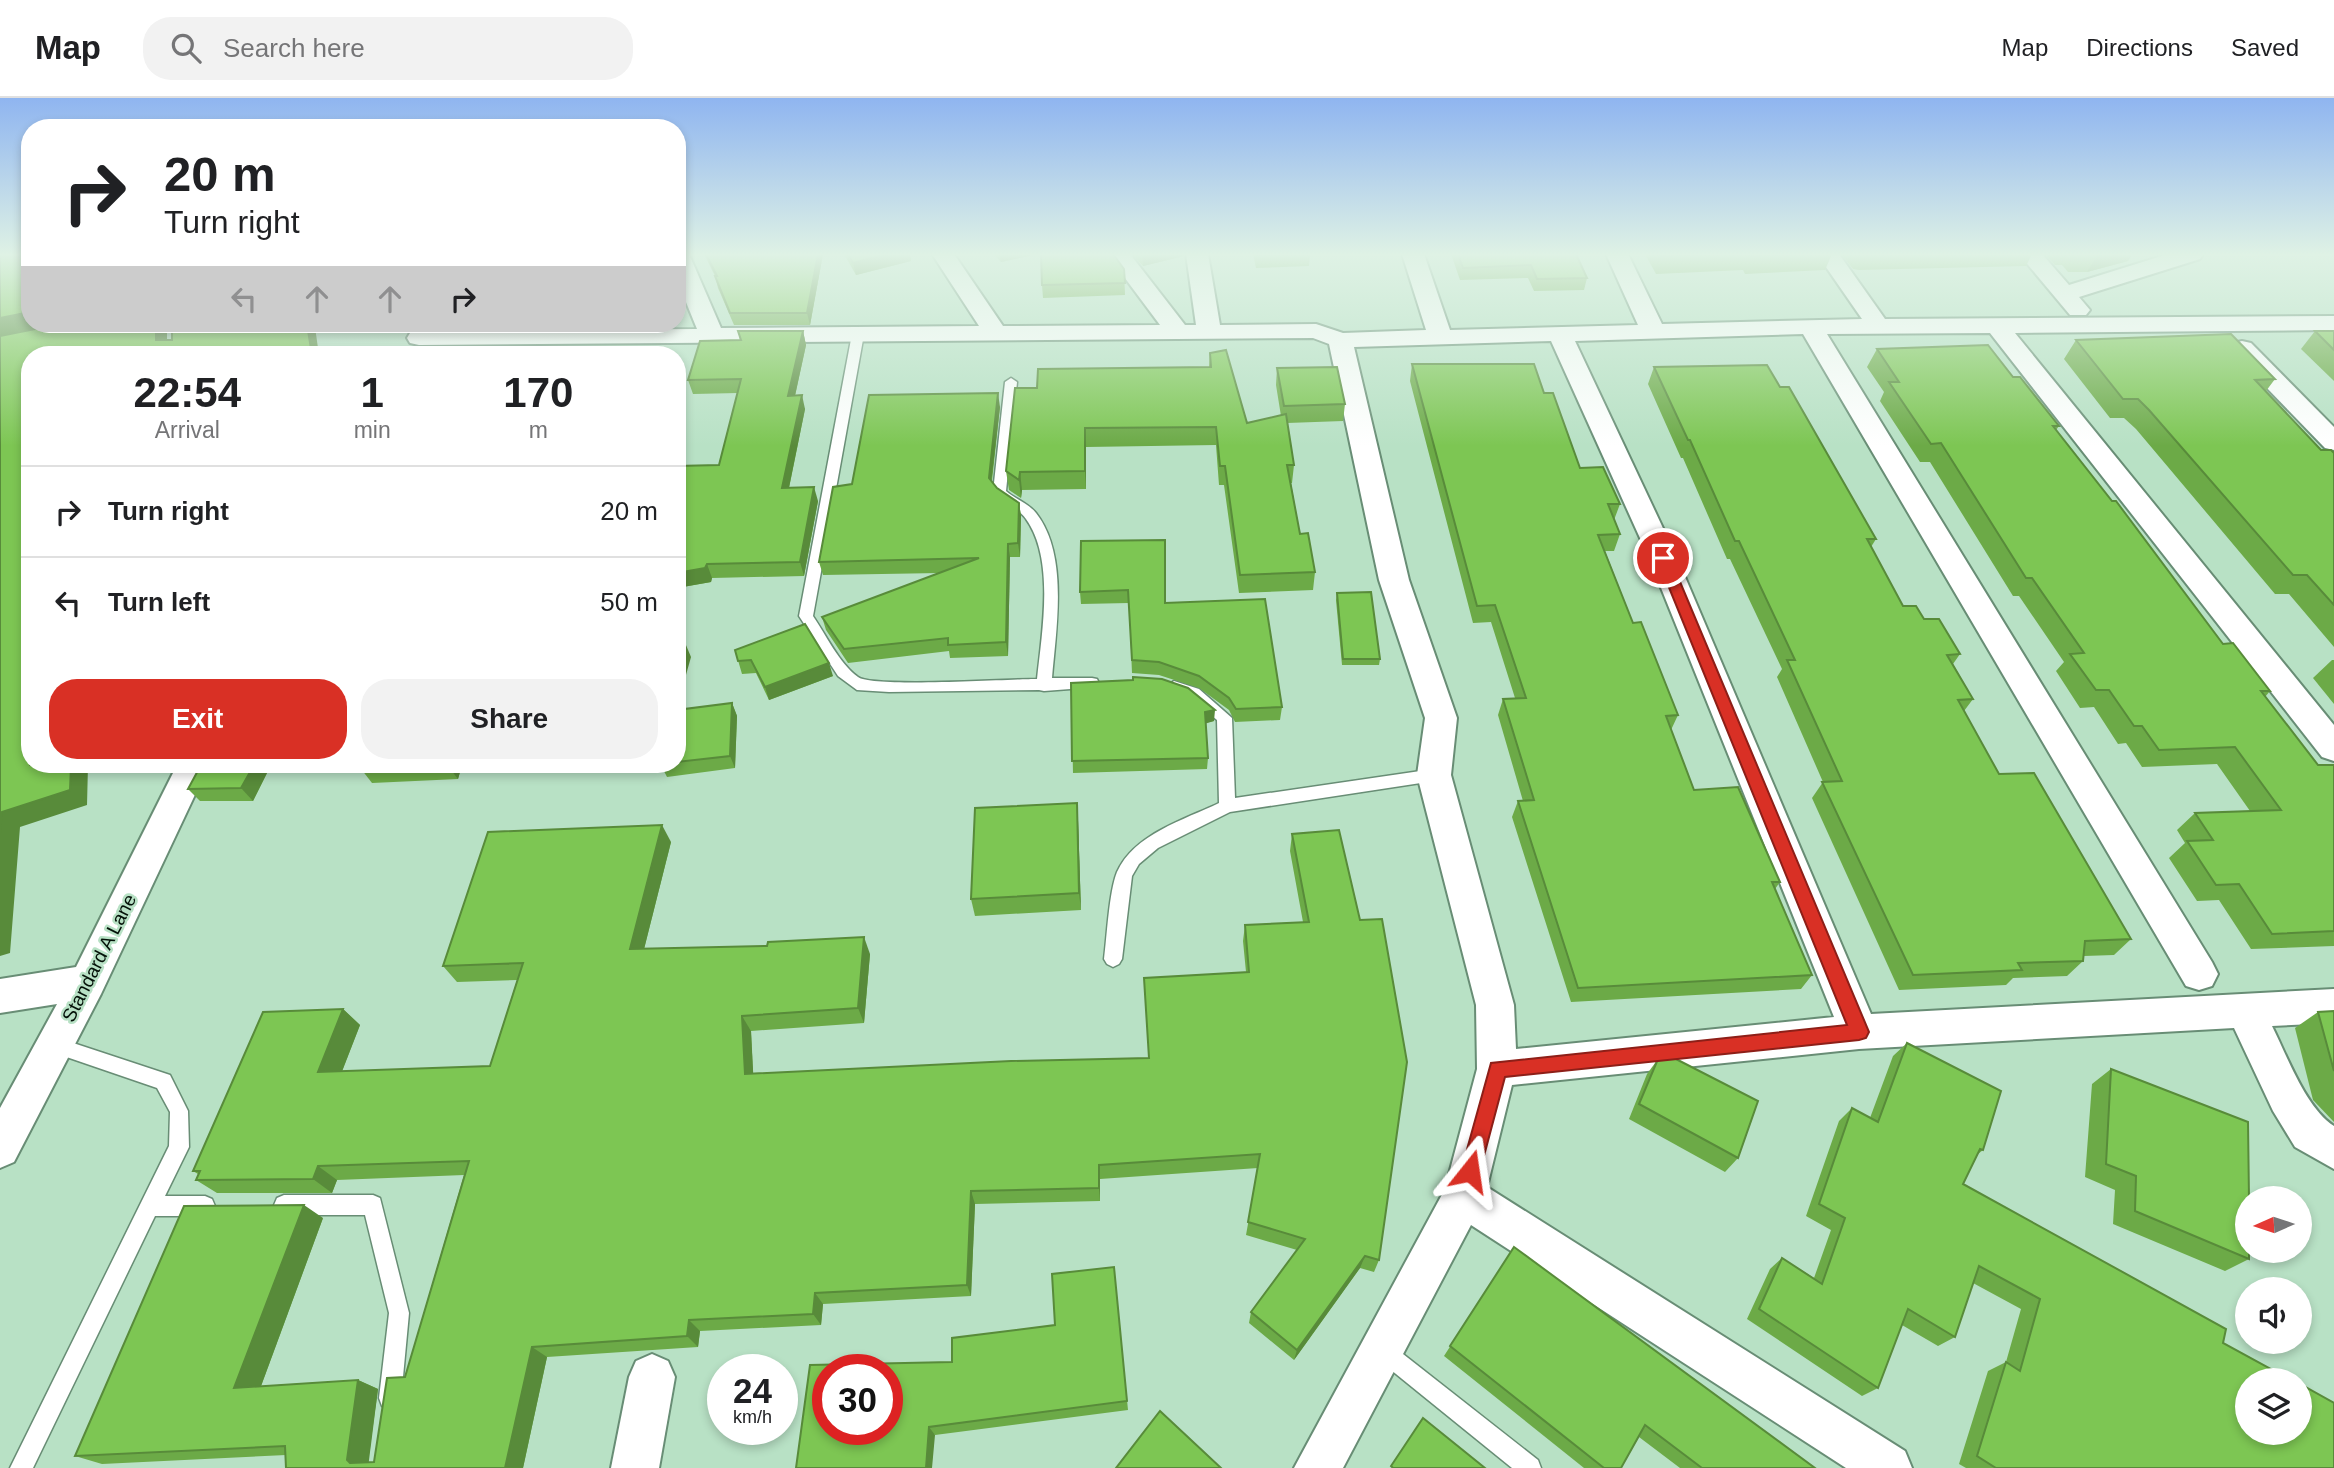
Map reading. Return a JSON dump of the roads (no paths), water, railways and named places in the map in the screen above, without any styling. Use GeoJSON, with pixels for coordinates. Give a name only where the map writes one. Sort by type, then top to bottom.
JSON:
{"type":"FeatureCollection","features":[{"type":"Feature","properties":{"kind":"street"},"geometry":{"type":"LineString","coordinates":[[705,318],[712,336]]}},
{"type":"Feature","properties":{"kind":"street"},"geometry":{"type":"LineString","coordinates":[[985,318],[996,334]]}},
{"type":"Feature","properties":{"kind":"street"},"geometry":{"type":"LineString","coordinates":[[1167,318],[1178,332]]}},
{"type":"Feature","properties":{"kind":"street"},"geometry":{"type":"LineString","coordinates":[[1207,318],[1209,332]]}},
{"type":"Feature","properties":{"kind":"street"},"geometry":{"type":"LineString","coordinates":[[1434,318],[1440,336]]}},
{"type":"Feature","properties":{"kind":"street"},"geometry":{"type":"LineString","coordinates":[[1647,318],[1654,332]]}},
{"type":"Feature","properties":{"kind":"street"},"geometry":{"type":"LineString","coordinates":[[1872,318],[1878,326]]}},
{"type":"Feature","properties":{"kind":"street"},"geometry":{"type":"LineString","coordinates":[[2086,318],[2092,325]]}},
{"type":"Feature","properties":{"kind":"street"},"geometry":{"type":"LineString","coordinates":[[416,339],[1316,331],[1340,340],[1811,327],[2334,323]]}},
{"type":"Feature","properties":{"kind":"street"},"geometry":{"type":"LineString","coordinates":[[2218,324],[2334,442]]}},
{"type":"Feature","properties":{"kind":"street"},"geometry":{"type":"LineString","coordinates":[[1996,325],[2334,748]]}},
{"type":"Feature","properties":{"kind":"street"},"geometry":{"type":"LineString","coordinates":[[1811,327],[2199,974]]}},
{"type":"Feature","properties":{"kind":"street"},"geometry":{"type":"LineString","coordinates":[[1561,336],[1663,558],[1859,1032]]}},
{"type":"Feature","properties":{"kind":"street"},"geometry":{"type":"LineString","coordinates":[[1332,1462],[1382,1350],[1464,1196],[1497,1069],[1495,1005],[1434,775],[1441,718],[1394,580],[1340,340]]}},
{"type":"Feature","properties":{"kind":"street","name":"Standard A Lane"},"geometry":{"type":"LineString","coordinates":[[0,1148],[88,982],[189,773]]}},
{"type":"Feature","properties":{"kind":"street"},"geometry":{"type":"LineString","coordinates":[[0,996],[88,982]]}},
{"type":"Feature","properties":{"kind":"street"},"geometry":{"type":"LineString","coordinates":[[1497,1069],[1859,1032],[2334,1006]]}},
{"type":"Feature","properties":{"kind":"street"},"geometry":{"type":"LineString","coordinates":[[2244,1009],[2287,1098],[2309,1133],[2334,1149]]}},
{"type":"Feature","properties":{"kind":"street"},"geometry":{"type":"LineString","coordinates":[[1464,1196],[1888,1468]]}},
{"type":"Feature","properties":{"kind":"street"},"geometry":{"type":"LineString","coordinates":[[635,1468],[652,1377]]}},
{"type":"Feature","properties":{"kind":"lane"},"geometry":{"type":"LineString","coordinates":[[858,334],[806,616],[843,672],[857,685],[1044,686],[1104,682]]}},
{"type":"Feature","properties":{"kind":"lane"},"geometry":{"type":"LineString","coordinates":[[1012,382],[999,492],[1007,501],[1022,506],[1033,517],[1043,543],[1051,589],[1044,686]]}},
{"type":"Feature","properties":{"kind":"lane"},"geometry":{"type":"LineString","coordinates":[[1163,683],[1194,692],[1224,718],[1227,806]]}},
{"type":"Feature","properties":{"kind":"lane"},"geometry":{"type":"LineString","coordinates":[[1113,958],[1125,875],[1133,859],[1152,843],[1227,806],[1434,775]]}},
{"type":"Feature","properties":{"kind":"lane"},"geometry":{"type":"LineString","coordinates":[[21,1468],[179,1147],[179,1111],[163,1081],[55,1045]]}},
{"type":"Feature","properties":{"kind":"lane"},"geometry":{"type":"LineString","coordinates":[[262,1205],[373,1205],[399,1313],[388,1417]]}},
{"type":"Feature","properties":{"kind":"lane"},"geometry":{"type":"LineString","coordinates":[[152,1206],[221,1206]]}},
{"type":"Feature","properties":{"kind":"lane"},"geometry":{"type":"LineString","coordinates":[[1382,1350],[1530,1468]]}}]}
